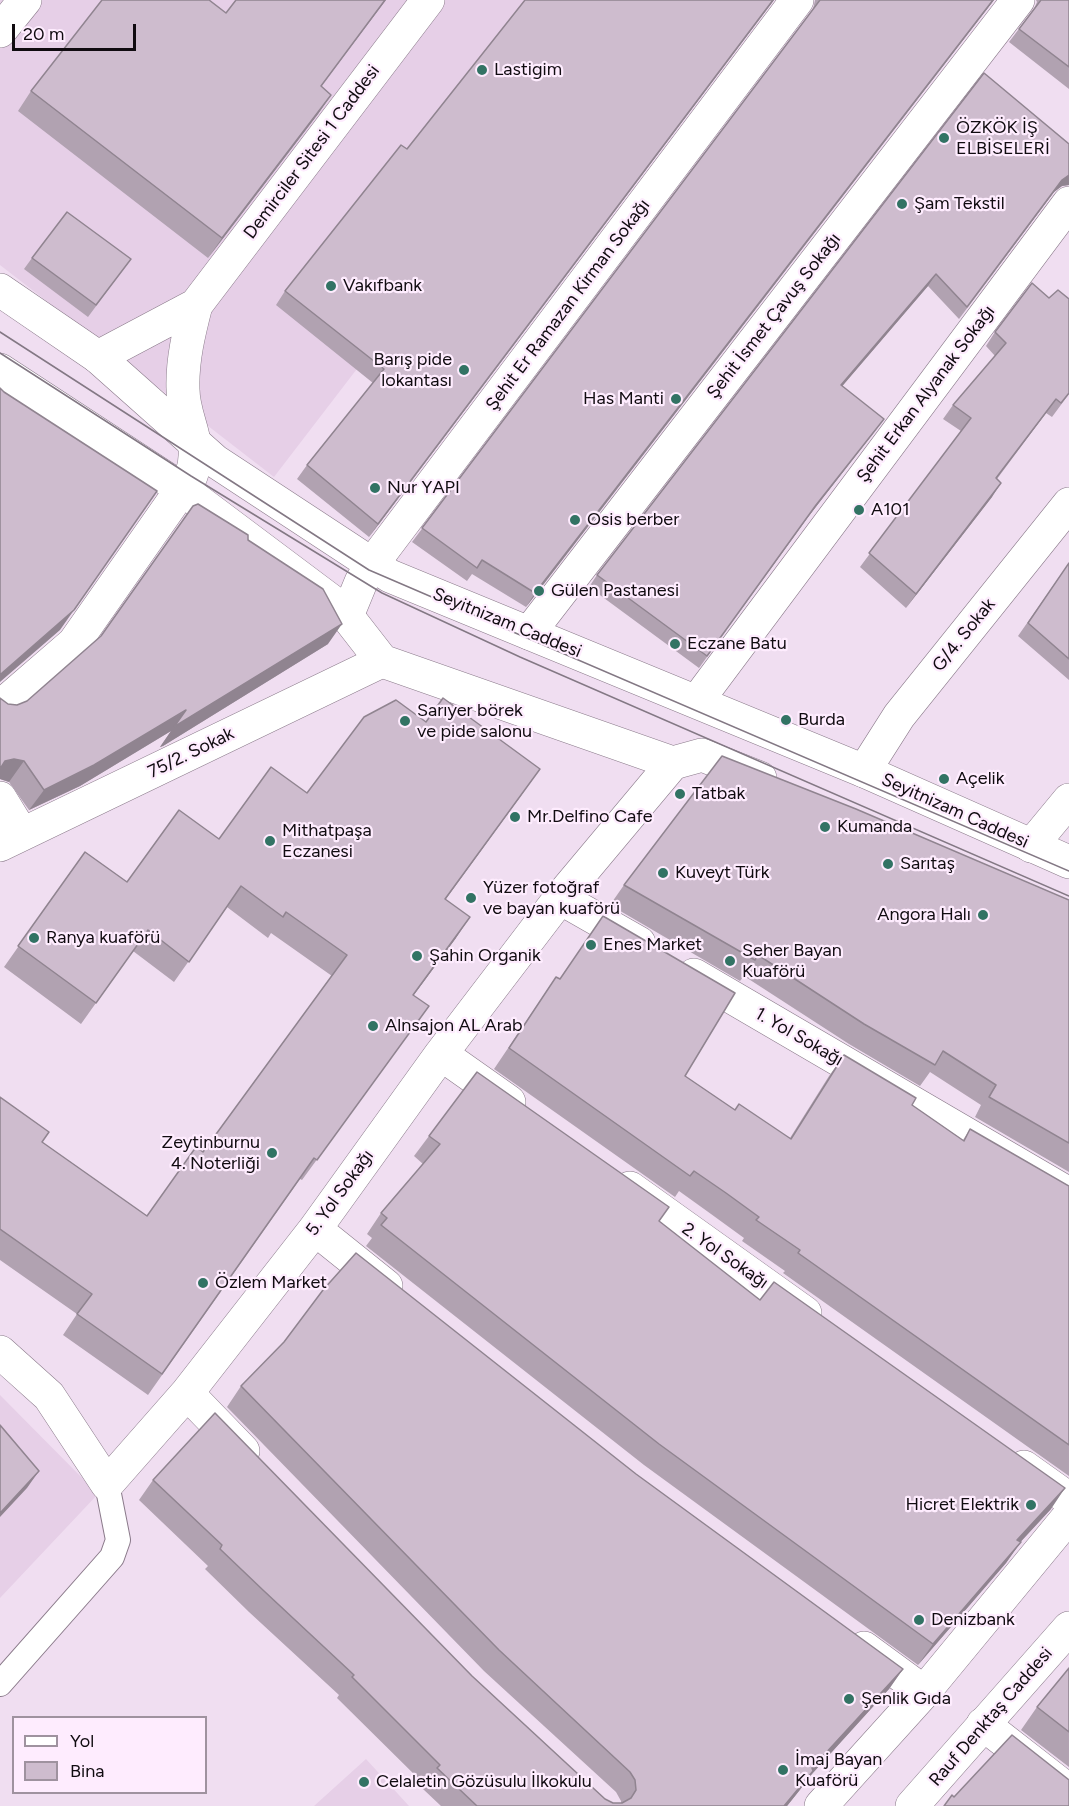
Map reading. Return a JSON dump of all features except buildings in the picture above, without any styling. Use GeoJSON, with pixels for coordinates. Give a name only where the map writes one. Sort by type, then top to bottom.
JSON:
{"type":"FeatureCollection","features":[{"type":"Feature","properties":{"kind":"street"},"geometry":{"type":"LineString","coordinates":[[0,31],[25,0]]}},
{"type":"Feature","properties":{"kind":"street","name":"Demirciler Sitesi 1 Caddesi"},"geometry":{"type":"LineString","coordinates":[[195,443],[182,390],[186,345],[196,305],[428,0]]}},
{"type":"Feature","properties":{"kind":"street","name":"Şehit Er Ramazan Kirman Sokağı"},"geometry":{"type":"LineString","coordinates":[[346,616],[361,582],[372,565],[797,0]]}},
{"type":"Feature","properties":{"kind":"street","name":"Şehit İsmet Çavuş Sokağı"},"geometry":{"type":"LineString","coordinates":[[529,633],[1018,0]]}},
{"type":"Feature","properties":{"kind":"street","name":"Şehit Erkan Alyanak Sokağı"},"geometry":{"type":"LineString","coordinates":[[697,701],[1069,203]]}},
{"type":"Feature","properties":{"kind":"street","name":"Seyitnizam Caddesi"},"geometry":{"type":"LineString","coordinates":[[0,290],[98,357],[215,461],[372,565],[402,580],[864,771],[1069,862]]}},
{"type":"Feature","properties":{"kind":"street","name":"Demirciler Sitesi 1 Caddesi"},"geometry":{"type":"LineString","coordinates":[[98,357],[196,305]]}},
{"type":"Feature","properties":{"kind":"street"},"geometry":{"type":"LineString","coordinates":[[0,370],[176,498],[330,600],[346,616],[382,662],[673,763],[702,755],[786,788]]}},
{"type":"Feature","properties":{"kind":"street"},"geometry":{"type":"LineString","coordinates":[[0,397],[176,498]]}},
{"type":"Feature","properties":{"kind":"street"},"geometry":{"type":"LineString","coordinates":[[0,707],[74,643],[176,498],[197,460],[195,443]]}},
{"type":"Feature","properties":{"kind":"street","name":"G/4. Sokak"},"geometry":{"type":"LineString","coordinates":[[864,771],[899,716],[1069,504]]}},
{"type":"Feature","properties":{"kind":"street","name":"75/2. Sokak"},"geometry":{"type":"LineString","coordinates":[[11,839],[382,662]]}},
{"type":"Feature","properties":{"kind":"street","name":"5. Yol Sokağı"},"geometry":{"type":"LineString","coordinates":[[107,1484],[187,1393],[315,1229],[441,1054],[560,898],[673,763]]}},
{"type":"Feature","properties":{"kind":"street"},"geometry":{"type":"LineString","coordinates":[[0,798],[11,839]]}},
{"type":"Feature","properties":{"kind":"street"},"geometry":{"type":"LineString","coordinates":[[1031,846],[1069,800]]}},
{"type":"Feature","properties":{"kind":"street","name":"1. Yol Sokağı"},"geometry":{"type":"LineString","coordinates":[[560,898],[1069,1194]]}},
{"type":"Feature","properties":{"kind":"street"},"geometry":{"type":"LineString","coordinates":[[441,1054],[529,1116]]}},
{"type":"Feature","properties":{"kind":"street","name":"2. Yol Sokağı"},"geometry":{"type":"LineString","coordinates":[[606,1171],[829,1330]]}},
{"type":"Feature","properties":{"kind":"street"},"geometry":{"type":"LineString","coordinates":[[315,1229],[408,1303]]}},
{"type":"Feature","properties":{"kind":"street"},"geometry":{"type":"LineString","coordinates":[[0,1352],[49,1395],[107,1484]]}},
{"type":"Feature","properties":{"kind":"street"},"geometry":{"type":"LineString","coordinates":[[187,1393],[262,1470]]}},
{"type":"Feature","properties":{"kind":"street"},"geometry":{"type":"LineString","coordinates":[[1002,1451],[1069,1499]]}},
{"type":"Feature","properties":{"kind":"street"},"geometry":{"type":"LineString","coordinates":[[821,1806],[924,1692],[1069,1516]]}},
{"type":"Feature","properties":{"kind":"street"},"geometry":{"type":"LineString","coordinates":[[836,1628],[924,1692]]}},
{"type":"Feature","properties":{"kind":"street","name":"Rauf Denktaş Caddesi"},"geometry":{"type":"LineString","coordinates":[[912,1806],[1069,1628]]}},
{"type":"Feature","properties":{"kind":"street"},"geometry":{"type":"LineString","coordinates":[[983,1724],[1069,1791]]}},
{"type":"Feature","properties":{"kind":"lane"},"geometry":{"type":"LineString","coordinates":[[0,1684],[112,1557],[118,1540],[107,1484]]}},
{"type":"Feature","properties":{"kind":"shaded area"},"geometry":{"type":"Polygon","coordinates":[[[0,0],[640,0],[274,477],[0,265],[0,0]]]}},
{"type":"Feature","properties":{"kind":"shaded area"},"geometry":{"type":"Polygon","coordinates":[[[0,1395],[98,1494],[0,1598],[0,1395]]]}},
{"type":"Feature","properties":{"kind":"shaded area","name":"Celaletin Gözüsulu İlkokulu"},"geometry":{"type":"Polygon","coordinates":[[[366,1759],[409,1806],[314,1806],[366,1759]]]}},
{"type":"Feature","properties":{"kind":"tram line"},"geometry":{"type":"LineString","coordinates":[[0,332],[369,570],[1069,871]]}},
{"type":"Feature","properties":{"kind":"tram line"},"geometry":{"type":"LineString","coordinates":[[0,353],[191,476],[382,593],[520,657],[1069,896]]}},
{"type":"Feature","properties":{"kind":"place","name":"Lastigim"},"geometry":{"type":"Point","coordinates":[482,70]}},
{"type":"Feature","properties":{"kind":"place","name":"ÖZKÖK İŞ ELBİSELERİ"},"geometry":{"type":"Point","coordinates":[944,138]}},
{"type":"Feature","properties":{"kind":"place","name":"Şam Tekstil"},"geometry":{"type":"Point","coordinates":[902,204]}},
{"type":"Feature","properties":{"kind":"place","name":"Vakıfbank"},"geometry":{"type":"Point","coordinates":[331,286]}},
{"type":"Feature","properties":{"kind":"place","name":"Barış pide lokantası"},"geometry":{"type":"Point","coordinates":[464,370]}},
{"type":"Feature","properties":{"kind":"place","name":"Has Manti"},"geometry":{"type":"Point","coordinates":[676,399]}},
{"type":"Feature","properties":{"kind":"place","name":"Nur YAPI"},"geometry":{"type":"Point","coordinates":[375,488]}},
{"type":"Feature","properties":{"kind":"place","name":"A101"},"geometry":{"type":"Point","coordinates":[859,510]}},
{"type":"Feature","properties":{"kind":"place","name":"Osis berber"},"geometry":{"type":"Point","coordinates":[575,520]}},
{"type":"Feature","properties":{"kind":"place","name":"Gülen Pastanesi"},"geometry":{"type":"Point","coordinates":[539,591]}},
{"type":"Feature","properties":{"kind":"place","name":"Eczane Batu"},"geometry":{"type":"Point","coordinates":[675,644]}},
{"type":"Feature","properties":{"kind":"place","name":"Burda"},"geometry":{"type":"Point","coordinates":[786,720]}},
{"type":"Feature","properties":{"kind":"place","name":"Sarıyer börek ve pide salonu"},"geometry":{"type":"Point","coordinates":[405,721]}},
{"type":"Feature","properties":{"kind":"place","name":"Açelik"},"geometry":{"type":"Point","coordinates":[944,779]}},
{"type":"Feature","properties":{"kind":"place","name":"Tatbak"},"geometry":{"type":"Point","coordinates":[680,794]}},
{"type":"Feature","properties":{"kind":"place","name":"Mr.Delfino Cafe"},"geometry":{"type":"Point","coordinates":[515,817]}},
{"type":"Feature","properties":{"kind":"place","name":"Kumanda"},"geometry":{"type":"Point","coordinates":[825,827]}},
{"type":"Feature","properties":{"kind":"place","name":"Mithatpaşa Eczanesi"},"geometry":{"type":"Point","coordinates":[270,841]}},
{"type":"Feature","properties":{"kind":"place","name":"Sarıtaş"},"geometry":{"type":"Point","coordinates":[888,864]}},
{"type":"Feature","properties":{"kind":"place","name":"Kuveyt Türk"},"geometry":{"type":"Point","coordinates":[663,873]}},
{"type":"Feature","properties":{"kind":"place","name":"Yüzer fotoğraf ve bayan kuaförü"},"geometry":{"type":"Point","coordinates":[471,898]}},
{"type":"Feature","properties":{"kind":"place","name":"Angora Halı"},"geometry":{"type":"Point","coordinates":[983,915]}},
{"type":"Feature","properties":{"kind":"place","name":"Ranya kuaförü"},"geometry":{"type":"Point","coordinates":[34,938]}},
{"type":"Feature","properties":{"kind":"place","name":"Enes Market"},"geometry":{"type":"Point","coordinates":[591,945]}},
{"type":"Feature","properties":{"kind":"place","name":"Şahin Organik"},"geometry":{"type":"Point","coordinates":[417,956]}},
{"type":"Feature","properties":{"kind":"place","name":"Seher Bayan Kuaförü"},"geometry":{"type":"Point","coordinates":[730,961]}},
{"type":"Feature","properties":{"kind":"place","name":"Alnsajon AL Arab"},"geometry":{"type":"Point","coordinates":[373,1026]}},
{"type":"Feature","properties":{"kind":"place","name":"Zeytinburnu 4. Noterliği"},"geometry":{"type":"Point","coordinates":[272,1153]}},
{"type":"Feature","properties":{"kind":"place","name":"Özlem Market"},"geometry":{"type":"Point","coordinates":[203,1283]}},
{"type":"Feature","properties":{"kind":"place","name":"Hicret Elektrik"},"geometry":{"type":"Point","coordinates":[1031,1505]}},
{"type":"Feature","properties":{"kind":"place","name":"Denizbank"},"geometry":{"type":"Point","coordinates":[919,1620]}},
{"type":"Feature","properties":{"kind":"place","name":"Şenlik Gıda"},"geometry":{"type":"Point","coordinates":[849,1699]}},
{"type":"Feature","properties":{"kind":"place","name":"İmaj Bayan Kuaförü"},"geometry":{"type":"Point","coordinates":[783,1770]}},
{"type":"Feature","properties":{"kind":"place","name":"Celaletin Gözüsulu İlkokulu"},"geometry":{"type":"Point","coordinates":[364,1782]}}]}
